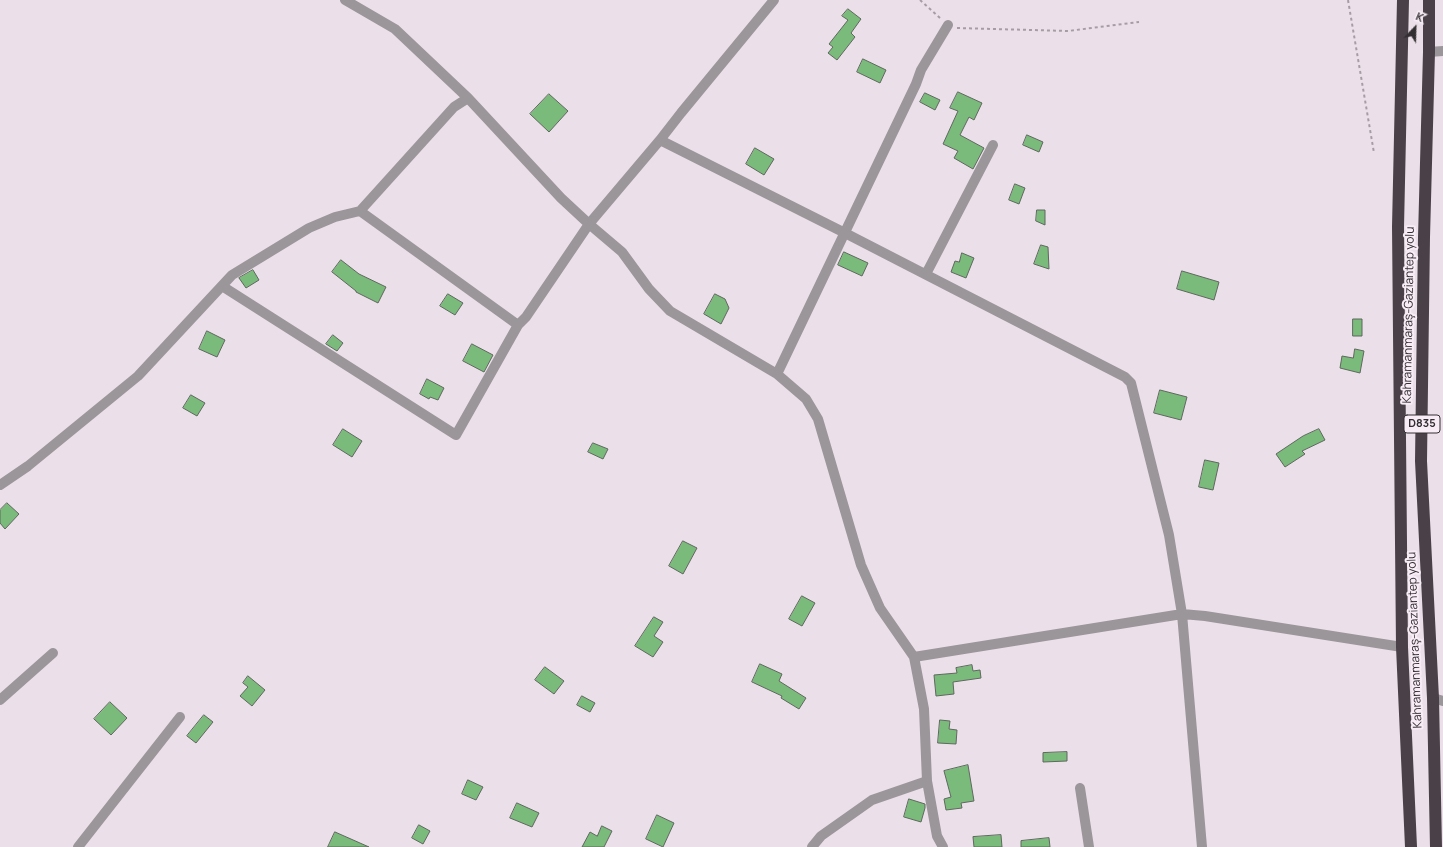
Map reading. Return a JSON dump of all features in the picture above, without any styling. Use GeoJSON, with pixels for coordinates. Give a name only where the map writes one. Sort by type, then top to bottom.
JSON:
{"type":"FeatureCollection","features":[{"type":"Feature","properties":{"kind":"highway","name":"Kahramanmaraş-Gaziantep yolu"},"geometry":{"type":"LineString","coordinates":[[1403,0],[1398,227],[1402,647],[1411,847]]}},
{"type":"Feature","properties":{"kind":"highway","name":"Kahramanmaraş-Gaziantep yolu"},"geometry":{"type":"LineString","coordinates":[[1429,0],[1421,461],[1438,700],[1436,847]]}},
{"type":"Feature","properties":{"kind":"street"},"geometry":{"type":"LineString","coordinates":[[345,0],[395,28],[468,98],[561,198],[622,252],[649,289],[670,311],[777,374],[806,399],[818,419],[861,565],[880,608],[914,657],[924,708],[927,781],[938,836],[943,847]]}},
{"type":"Feature","properties":{"kind":"street"},"geometry":{"type":"LineString","coordinates":[[222,286],[456,435],[518,325],[526,316],[589,224],[660,140],[774,0]]}},
{"type":"Feature","properties":{"kind":"street"},"geometry":{"type":"LineString","coordinates":[[777,374],[922,70],[948,25]]}},
{"type":"Feature","properties":{"kind":"street"},"geometry":{"type":"LineString","coordinates":[[1429,52],[1443,51]]}},
{"type":"Feature","properties":{"kind":"street"},"geometry":{"type":"LineString","coordinates":[[0,485],[28,466],[138,376],[232,275],[309,228],[335,216],[360,211],[454,107],[468,98]]}},
{"type":"Feature","properties":{"kind":"street"},"geometry":{"type":"LineString","coordinates":[[660,140],[926,274],[1125,377],[1131,383],[1169,535],[1182,614],[1202,847]]}},
{"type":"Feature","properties":{"kind":"street"},"geometry":{"type":"LineString","coordinates":[[926,274],[993,145]]}},
{"type":"Feature","properties":{"kind":"street"},"geometry":{"type":"LineString","coordinates":[[360,211],[518,325]]}},
{"type":"Feature","properties":{"kind":"street"},"geometry":{"type":"LineString","coordinates":[[914,657],[1182,614],[1205,616],[1309,634],[1402,647]]}},
{"type":"Feature","properties":{"kind":"street"},"geometry":{"type":"LineString","coordinates":[[0,700],[53,653]]}},
{"type":"Feature","properties":{"kind":"street"},"geometry":{"type":"LineString","coordinates":[[78,847],[180,717]]}},
{"type":"Feature","properties":{"kind":"street"},"geometry":{"type":"LineString","coordinates":[[812,847],[821,836],[872,800],[927,781]]}},
{"type":"Feature","properties":{"kind":"street"},"geometry":{"type":"LineString","coordinates":[[1080,788],[1089,847]]}},
{"type":"Feature","properties":{"kind":"path"},"geometry":{"type":"LineString","coordinates":[[920,0],[948,25],[957,28],[1068,31],[1139,22]]}},
{"type":"Feature","properties":{"kind":"path"},"geometry":{"type":"LineString","coordinates":[[1348,0],[1374,153]]}},
{"type":"Feature","properties":{"kind":"building"},"geometry":{"type":"Polygon","coordinates":[[[848,9],[861,19],[851,33],[855,37],[837,60],[828,53],[833,47],[829,44],[848,20],[842,16],[848,9]]]}},
{"type":"Feature","properties":{"kind":"building"},"geometry":{"type":"Polygon","coordinates":[[[863,59],[886,70],[880,83],[857,72],[863,59]]]}},
{"type":"Feature","properties":{"kind":"building"},"geometry":{"type":"Polygon","coordinates":[[[958,92],[982,103],[974,120],[969,117],[960,135],[984,148],[973,169],[954,158],[958,151],[943,144],[958,111],[950,108],[958,92]]]}},
{"type":"Feature","properties":{"kind":"building"},"geometry":{"type":"Polygon","coordinates":[[[925,93],[940,100],[935,110],[920,102],[925,93]]]}},
{"type":"Feature","properties":{"kind":"building"},"geometry":{"type":"Polygon","coordinates":[[[549,94],[568,111],[549,132],[530,114],[549,94]]]}},
{"type":"Feature","properties":{"kind":"building"},"geometry":{"type":"Polygon","coordinates":[[[1027,135],[1043,142],[1039,152],[1023,145],[1027,135]]]}},
{"type":"Feature","properties":{"kind":"building"},"geometry":{"type":"Polygon","coordinates":[[[755,148],[774,159],[764,175],[746,164],[755,148]]]}},
{"type":"Feature","properties":{"kind":"building"},"geometry":{"type":"Polygon","coordinates":[[[1015,184],[1025,188],[1019,204],[1009,200],[1015,184]]]}},
{"type":"Feature","properties":{"kind":"building"},"geometry":{"type":"Polygon","coordinates":[[[1037,210],[1045,210],[1045,225],[1036,221],[1037,210]]]}},
{"type":"Feature","properties":{"kind":"building"},"geometry":{"type":"Polygon","coordinates":[[[1041,245],[1048,247],[1049,269],[1034,264],[1041,245]]]}},
{"type":"Feature","properties":{"kind":"building"},"geometry":{"type":"Polygon","coordinates":[[[844,252],[868,263],[862,276],[838,265],[844,252]]]}},
{"type":"Feature","properties":{"kind":"building"},"geometry":{"type":"Polygon","coordinates":[[[962,253],[974,258],[966,278],[951,272],[955,261],[959,262],[962,253]]]}},
{"type":"Feature","properties":{"kind":"building"},"geometry":{"type":"Polygon","coordinates":[[[341,260],[359,274],[386,287],[378,303],[356,292],[332,272],[341,260]]]}},
{"type":"Feature","properties":{"kind":"building"},"geometry":{"type":"Polygon","coordinates":[[[253,270],[259,280],[246,288],[239,278],[253,270]]]}},
{"type":"Feature","properties":{"kind":"building"},"geometry":{"type":"Polygon","coordinates":[[[1182,271],[1219,282],[1214,300],[1177,289],[1182,271]]]}},
{"type":"Feature","properties":{"kind":"building"},"geometry":{"type":"Polygon","coordinates":[[[448,294],[463,303],[455,315],[440,306],[448,294]]]}},
{"type":"Feature","properties":{"kind":"building"},"geometry":{"type":"Polygon","coordinates":[[[715,294],[725,299],[729,308],[721,324],[704,314],[715,294]]]}},
{"type":"Feature","properties":{"kind":"building"},"geometry":{"type":"Polygon","coordinates":[[[1353,319],[1362,319],[1362,336],[1353,336],[1353,319]]]}},
{"type":"Feature","properties":{"kind":"building"},"geometry":{"type":"Polygon","coordinates":[[[207,331],[225,340],[217,357],[199,349],[207,331]]]}},
{"type":"Feature","properties":{"kind":"building"},"geometry":{"type":"Polygon","coordinates":[[[333,335],[343,343],[337,351],[326,344],[333,335]]]}},
{"type":"Feature","properties":{"kind":"building"},"geometry":{"type":"Polygon","coordinates":[[[472,344],[493,355],[484,372],[463,361],[472,344]]]}},
{"type":"Feature","properties":{"kind":"building"},"geometry":{"type":"Polygon","coordinates":[[[1355,349],[1364,351],[1360,373],[1340,368],[1342,356],[1353,358],[1355,349]]]}},
{"type":"Feature","properties":{"kind":"building"},"geometry":{"type":"Polygon","coordinates":[[[427,379],[444,388],[438,400],[430,397],[429,399],[420,394],[427,379]]]}},
{"type":"Feature","properties":{"kind":"building"},"geometry":{"type":"Polygon","coordinates":[[[1160,390],[1187,397],[1181,420],[1154,413],[1160,390]]]}},
{"type":"Feature","properties":{"kind":"building"},"geometry":{"type":"Polygon","coordinates":[[[191,395],[205,403],[197,416],[183,408],[191,395]]]}},
{"type":"Feature","properties":{"kind":"building"},"geometry":{"type":"Polygon","coordinates":[[[343,429],[362,441],[352,457],[333,445],[343,429]]]}},
{"type":"Feature","properties":{"kind":"building"},"geometry":{"type":"Polygon","coordinates":[[[1319,429],[1325,440],[1302,451],[1305,454],[1285,467],[1276,454],[1303,436],[1319,429]]]}},
{"type":"Feature","properties":{"kind":"building"},"geometry":{"type":"Polygon","coordinates":[[[593,443],[608,449],[603,459],[588,452],[593,443]]]}},
{"type":"Feature","properties":{"kind":"building"},"geometry":{"type":"Polygon","coordinates":[[[1205,460],[1219,463],[1213,490],[1199,487],[1205,460]]]}},
{"type":"Feature","properties":{"kind":"building"},"geometry":{"type":"Polygon","coordinates":[[[7,503],[19,514],[5,529],[0,523],[0,510],[7,503]]]}},
{"type":"Feature","properties":{"kind":"building"},"geometry":{"type":"Polygon","coordinates":[[[683,541],[697,548],[683,574],[669,566],[683,541]]]}},
{"type":"Feature","properties":{"kind":"building"},"geometry":{"type":"Polygon","coordinates":[[[802,596],[815,603],[802,626],[789,619],[802,596]]]}},
{"type":"Feature","properties":{"kind":"building"},"geometry":{"type":"Polygon","coordinates":[[[654,617],[663,622],[654,636],[663,642],[653,657],[635,646],[654,617]]]}},
{"type":"Feature","properties":{"kind":"building"},"geometry":{"type":"Polygon","coordinates":[[[760,664],[782,674],[779,681],[806,698],[799,709],[781,698],[782,696],[752,682],[760,664]]]}},
{"type":"Feature","properties":{"kind":"building"},"geometry":{"type":"Polygon","coordinates":[[[972,665],[973,671],[980,670],[981,678],[953,682],[954,694],[936,696],[934,675],[957,673],[956,668],[972,665]]]}},
{"type":"Feature","properties":{"kind":"building"},"geometry":{"type":"Polygon","coordinates":[[[545,667],[564,681],[554,694],[535,680],[545,667]]]}},
{"type":"Feature","properties":{"kind":"building"},"geometry":{"type":"Polygon","coordinates":[[[248,676],[265,690],[252,706],[240,696],[248,687],[243,683],[248,676]]]}},
{"type":"Feature","properties":{"kind":"building"},"geometry":{"type":"Polygon","coordinates":[[[582,696],[595,703],[590,712],[577,705],[582,696]]]}},
{"type":"Feature","properties":{"kind":"building"},"geometry":{"type":"Polygon","coordinates":[[[110,702],[127,718],[111,735],[94,719],[110,702]]]}},
{"type":"Feature","properties":{"kind":"building"},"geometry":{"type":"Polygon","coordinates":[[[204,715],[213,722],[196,743],[187,736],[204,715]]]}},
{"type":"Feature","properties":{"kind":"building"},"geometry":{"type":"Polygon","coordinates":[[[940,720],[950,721],[949,729],[957,730],[956,744],[938,743],[940,720]]]}},
{"type":"Feature","properties":{"kind":"building"},"geometry":{"type":"Polygon","coordinates":[[[1067,752],[1067,761],[1043,762],[1043,753],[1067,752]]]}},
{"type":"Feature","properties":{"kind":"building"},"geometry":{"type":"Polygon","coordinates":[[[968,765],[974,801],[961,803],[962,808],[946,810],[944,799],[951,797],[944,771],[968,765]]]}},
{"type":"Feature","properties":{"kind":"building"},"geometry":{"type":"Polygon","coordinates":[[[468,780],[483,787],[476,800],[462,794],[468,780]]]}},
{"type":"Feature","properties":{"kind":"building"},"geometry":{"type":"Polygon","coordinates":[[[909,799],[925,804],[921,822],[904,817],[909,799]]]}},
{"type":"Feature","properties":{"kind":"building"},"geometry":{"type":"Polygon","coordinates":[[[517,803],[539,813],[532,827],[510,818],[517,803]]]}},
{"type":"Feature","properties":{"kind":"building"},"geometry":{"type":"Polygon","coordinates":[[[657,815],[674,823],[663,847],[646,839],[657,815]]]}},
{"type":"Feature","properties":{"kind":"building"},"geometry":{"type":"Polygon","coordinates":[[[419,825],[430,831],[423,844],[412,838],[419,825]]]}},
{"type":"Feature","properties":{"kind":"building"},"geometry":{"type":"Polygon","coordinates":[[[602,826],[612,831],[604,847],[582,847],[590,832],[597,836],[602,826]]]}},
{"type":"Feature","properties":{"kind":"building"},"geometry":{"type":"Polygon","coordinates":[[[335,832],[369,847],[328,847],[335,832]]]}},
{"type":"Feature","properties":{"kind":"building"},"geometry":{"type":"Polygon","coordinates":[[[1001,835],[1002,847],[974,847],[973,837],[1001,835]]]}},
{"type":"Feature","properties":{"kind":"building"},"geometry":{"type":"Polygon","coordinates":[[[1049,838],[1050,847],[1021,847],[1021,841],[1049,838]]]}}]}
